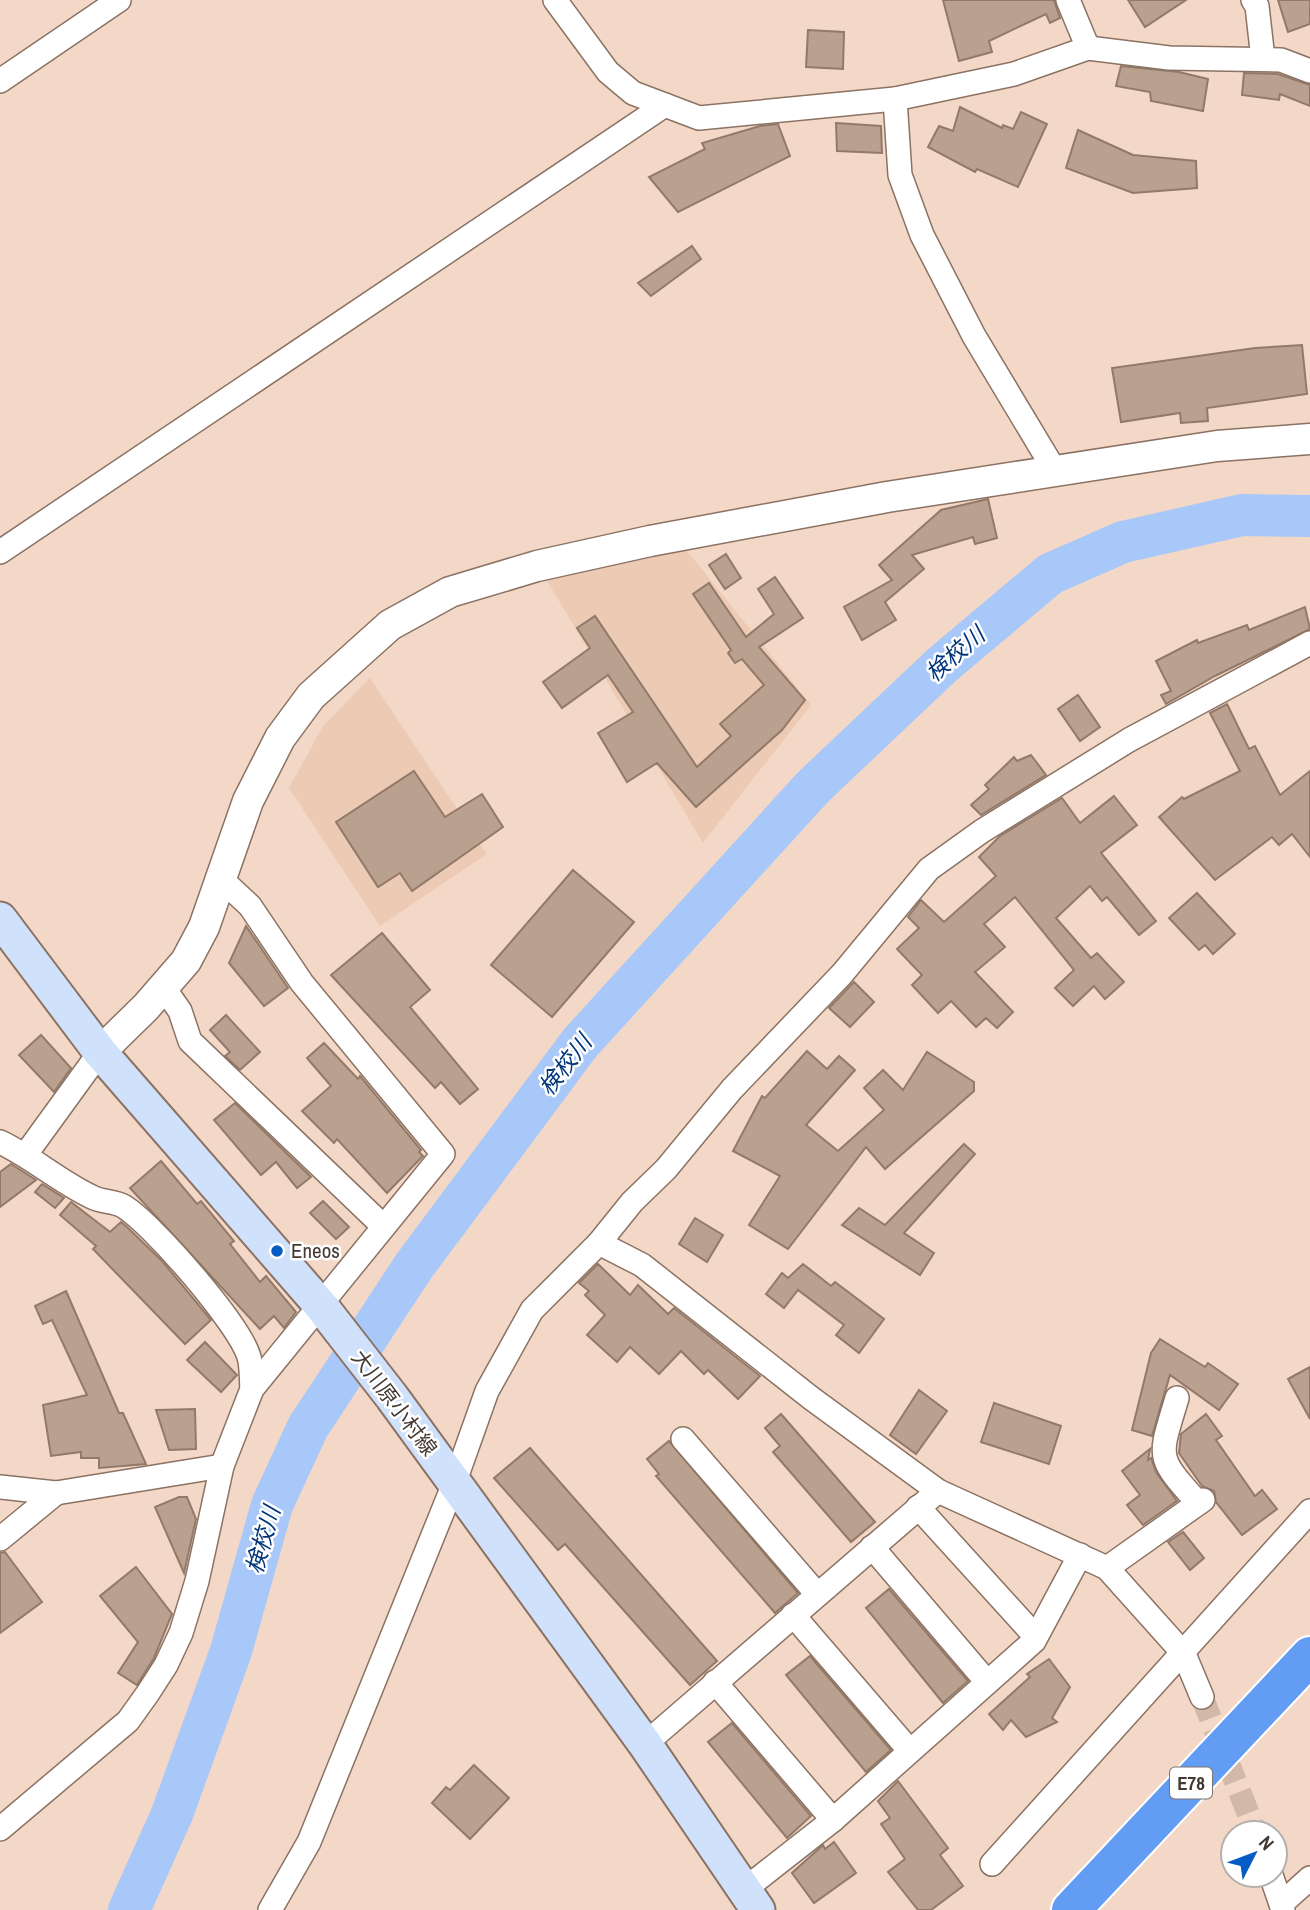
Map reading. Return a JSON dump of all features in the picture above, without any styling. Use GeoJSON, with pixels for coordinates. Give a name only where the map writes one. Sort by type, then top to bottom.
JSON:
{"type":"FeatureCollection","features":[{"type":"Feature","properties":{"kind":"highway","name":"E78"},"geometry":{"type":"LineString","coordinates":[[1071,1910],[1310,1656]]}},
{"type":"Feature","properties":{"kind":"highway","name":"E78"},"geometry":{"type":"LineString","coordinates":[[1105,1910],[1310,1690]]}},
{"type":"Feature","properties":{"kind":"main road","name":"大川原小村線"},"geometry":{"type":"LineString","coordinates":[[0,919],[100,1052],[321,1307],[455,1481],[645,1744],[752,1899]]}},
{"type":"Feature","properties":{"kind":"street"},"geometry":{"type":"LineString","coordinates":[[0,81],[119,0]]}},
{"type":"Feature","properties":{"kind":"street"},"geometry":{"type":"LineString","coordinates":[[555,0],[608,72],[633,93],[699,118],[895,99],[1014,74],[1088,48],[1169,58],[1281,60],[1310,71]]}},
{"type":"Feature","properties":{"kind":"street"},"geometry":{"type":"LineString","coordinates":[[1068,0],[1088,48]]}},
{"type":"Feature","properties":{"kind":"street"},"geometry":{"type":"LineString","coordinates":[[1253,0],[1257,6],[1263,60]]}},
{"type":"Feature","properties":{"kind":"street"},"geometry":{"type":"LineString","coordinates":[[895,99],[900,175],[922,235],[974,336],[1055,471]]}},
{"type":"Feature","properties":{"kind":"street"},"geometry":{"type":"LineString","coordinates":[[0,552],[665,105]]}},
{"type":"Feature","properties":{"kind":"street"},"geometry":{"type":"LineString","coordinates":[[26,1154],[100,1052],[164,988],[186,961],[204,927],[248,801],[280,738],[311,696],[390,625],[450,592],[537,566],[650,541],[887,497],[1055,471],[1217,446],[1310,439]]}},
{"type":"Feature","properties":{"kind":"street"},"geometry":{"type":"LineString","coordinates":[[271,1910],[309,1842],[455,1481],[487,1391],[532,1310],[599,1243],[632,1202],[666,1169],[732,1089],[842,974],[929,869],[982,831],[1129,740],[1310,643]]}},
{"type":"Feature","properties":{"kind":"street"},"geometry":{"type":"LineString","coordinates":[[0,1829],[128,1721],[166,1665],[181,1633],[197,1581],[222,1466],[252,1389],[443,1154],[302,983],[250,906],[220,878]]}},
{"type":"Feature","properties":{"kind":"street"},"geometry":{"type":"LineString","coordinates":[[164,988],[180,1011],[190,1041],[383,1226]]}},
{"type":"Feature","properties":{"kind":"street"},"geometry":{"type":"LineString","coordinates":[[0,1142],[26,1154],[93,1198],[122,1205],[181,1262],[227,1316],[249,1357],[252,1389]]}},
{"type":"Feature","properties":{"kind":"street"},"geometry":{"type":"LineString","coordinates":[[599,1243],[642,1265],[811,1398],[938,1491],[1107,1568],[1184,1654],[1202,1698]]}},
{"type":"Feature","properties":{"kind":"street"},"geometry":{"type":"LineString","coordinates":[[1107,1568],[1201,1502],[1166,1467],[1163,1447],[1177,1398]]}},
{"type":"Feature","properties":{"kind":"street"},"geometry":{"type":"LineString","coordinates":[[683,1439],[817,1594]]}},
{"type":"Feature","properties":{"kind":"street"},"geometry":{"type":"LineString","coordinates":[[0,1487],[57,1493],[222,1466]]}},
{"type":"Feature","properties":{"kind":"street"},"geometry":{"type":"LineString","coordinates":[[645,1744],[938,1491]]}},
{"type":"Feature","properties":{"kind":"street"},"geometry":{"type":"LineString","coordinates":[[0,1539],[57,1493]]}},
{"type":"Feature","properties":{"kind":"street"},"geometry":{"type":"LineString","coordinates":[[918,1507],[1035,1636]]}},
{"type":"Feature","properties":{"kind":"street"},"geometry":{"type":"LineString","coordinates":[[992,1864],[1310,1511]]}},
{"type":"Feature","properties":{"kind":"street"},"geometry":{"type":"LineString","coordinates":[[872,1547],[987,1682]]}},
{"type":"Feature","properties":{"kind":"street"},"geometry":{"type":"LineString","coordinates":[[752,1899],[833,1820],[1034,1641],[1080,1555]]}},
{"type":"Feature","properties":{"kind":"street"},"geometry":{"type":"LineString","coordinates":[[793,1615],[910,1751]]}},
{"type":"Feature","properties":{"kind":"street"},"geometry":{"type":"LineString","coordinates":[[715,1682],[833,1820]]}},
{"type":"Feature","properties":{"kind":"street"},"geometry":{"type":"LineString","coordinates":[[1276,1889],[1282,1907],[1310,1878]]}},
{"type":"Feature","properties":{"kind":"shaded area"},"geometry":{"type":"Polygon","coordinates":[[[684,547],[811,705],[703,843],[543,574],[684,547]]]}},
{"type":"Feature","properties":{"kind":"shaded area"},"geometry":{"type":"Polygon","coordinates":[[[370,678],[487,854],[380,926],[289,788],[323,726],[370,678]]]}},
{"type":"Feature","properties":{"kind":"building"},"geometry":{"type":"Polygon","coordinates":[[[943,0],[1054,0],[1060,18],[1050,23],[1046,14],[989,41],[992,52],[959,61],[943,0]]]}},
{"type":"Feature","properties":{"kind":"building"},"geometry":{"type":"Polygon","coordinates":[[[1128,0],[1186,0],[1145,27],[1128,0]]]}},
{"type":"Feature","properties":{"kind":"building"},"geometry":{"type":"Polygon","coordinates":[[[1278,0],[1310,0],[1310,24],[1288,32],[1278,0]]]}},
{"type":"Feature","properties":{"kind":"building"},"geometry":{"type":"Polygon","coordinates":[[[808,30],[844,32],[843,69],[806,67],[808,30]]]}},
{"type":"Feature","properties":{"kind":"building"},"geometry":{"type":"Polygon","coordinates":[[[1121,66],[1179,72],[1208,79],[1203,111],[1151,101],[1150,92],[1116,86],[1121,66]]]}},
{"type":"Feature","properties":{"kind":"building"},"geometry":{"type":"Polygon","coordinates":[[[1244,73],[1278,74],[1310,85],[1310,106],[1280,94],[1279,100],[1242,95],[1244,73]]]}},
{"type":"Feature","properties":{"kind":"building"},"geometry":{"type":"Polygon","coordinates":[[[960,107],[1002,128],[1003,125],[1013,129],[1021,112],[1047,124],[1018,187],[977,169],[975,172],[928,147],[939,126],[953,131],[960,107]]]}},
{"type":"Feature","properties":{"kind":"building"},"geometry":{"type":"Polygon","coordinates":[[[836,123],[881,126],[882,153],[837,151],[836,123]]]}},
{"type":"Feature","properties":{"kind":"building"},"geometry":{"type":"Polygon","coordinates":[[[778,124],[790,156],[678,212],[649,177],[705,149],[702,143],[760,126],[778,124]]]}},
{"type":"Feature","properties":{"kind":"building"},"geometry":{"type":"Polygon","coordinates":[[[1078,130],[1133,155],[1196,161],[1197,188],[1133,193],[1066,168],[1078,130]]]}},
{"type":"Feature","properties":{"kind":"building"},"geometry":{"type":"Polygon","coordinates":[[[692,246],[701,259],[651,296],[638,283],[692,246]]]}},
{"type":"Feature","properties":{"kind":"building"},"geometry":{"type":"Polygon","coordinates":[[[1302,345],[1307,394],[1207,408],[1208,421],[1181,423],[1180,413],[1121,422],[1112,368],[1255,348],[1302,345]]]}},
{"type":"Feature","properties":{"kind":"building"},"geometry":{"type":"Polygon","coordinates":[[[988,499],[997,538],[975,544],[973,537],[912,555],[924,569],[885,602],[896,620],[862,640],[844,607],[892,580],[879,565],[941,510],[988,499]]]}},
{"type":"Feature","properties":{"kind":"building"},"geometry":{"type":"Polygon","coordinates":[[[726,554],[741,578],[725,589],[709,565],[726,554]]]}},
{"type":"Feature","properties":{"kind":"building"},"geometry":{"type":"Polygon","coordinates":[[[775,577],[803,618],[759,647],[805,700],[782,730],[696,807],[657,763],[627,782],[598,733],[633,712],[608,675],[562,708],[543,682],[590,648],[577,628],[595,616],[697,767],[731,736],[720,724],[764,685],[742,659],[735,663],[728,653],[731,650],[693,594],[709,583],[746,637],[774,614],[758,589],[775,577]]]}},
{"type":"Feature","properties":{"kind":"building"},"geometry":{"type":"Polygon","coordinates":[[[1305,607],[1310,629],[1215,676],[1166,704],[1161,695],[1171,691],[1156,661],[1197,640],[1198,643],[1247,625],[1249,630],[1305,607]]]}},
{"type":"Feature","properties":{"kind":"building"},"geometry":{"type":"Polygon","coordinates":[[[1078,695],[1100,727],[1080,741],[1058,709],[1078,695]]]}},
{"type":"Feature","properties":{"kind":"building"},"geometry":{"type":"Polygon","coordinates":[[[1227,704],[1249,749],[1255,746],[1280,795],[1310,771],[1310,857],[1292,834],[1279,845],[1272,837],[1215,880],[1159,817],[1182,797],[1184,799],[1240,771],[1210,713],[1227,704]]]}},
{"type":"Feature","properties":{"kind":"building"},"geometry":{"type":"Polygon","coordinates":[[[1031,755],[1046,775],[981,815],[971,805],[989,789],[985,785],[1014,757],[1017,761],[1031,755]]]}},
{"type":"Feature","properties":{"kind":"building"},"geometry":{"type":"Polygon","coordinates":[[[414,771],[445,817],[482,794],[503,827],[412,891],[400,873],[378,887],[336,822],[414,771]]]}},
{"type":"Feature","properties":{"kind":"building"},"geometry":{"type":"Polygon","coordinates":[[[1114,796],[1137,825],[1101,853],[1156,921],[1139,935],[1107,897],[1102,901],[1090,886],[1056,918],[1091,958],[1097,953],[1124,982],[1105,999],[1094,986],[1073,1006],[1055,988],[1074,970],[1015,897],[984,924],[1005,947],[975,972],[1013,1012],[997,1028],[986,1018],[976,1027],[951,1001],[938,1013],[912,985],[922,975],[897,949],[919,928],[908,917],[921,900],[944,922],[996,876],[979,857],[1000,836],[1062,798],[1080,823],[1114,796]]]}},
{"type":"Feature","properties":{"kind":"building"},"geometry":{"type":"Polygon","coordinates":[[[573,870],[634,922],[552,1017],[491,965],[573,870]]]}},
{"type":"Feature","properties":{"kind":"building"},"geometry":{"type":"Polygon","coordinates":[[[1197,893],[1235,934],[1213,954],[1205,945],[1199,950],[1169,918],[1197,893]]]}},
{"type":"Feature","properties":{"kind":"building"},"geometry":{"type":"Polygon","coordinates":[[[246,926],[288,988],[264,1006],[229,963],[246,926]]]}},
{"type":"Feature","properties":{"kind":"building"},"geometry":{"type":"Polygon","coordinates":[[[382,933],[430,990],[410,1007],[478,1089],[460,1104],[441,1082],[435,1088],[331,975],[382,933]]]}},
{"type":"Feature","properties":{"kind":"building"},"geometry":{"type":"Polygon","coordinates":[[[854,982],[874,1002],[850,1027],[829,1008],[854,982]]]}},
{"type":"Feature","properties":{"kind":"building"},"geometry":{"type":"Polygon","coordinates":[[[226,1015],[260,1052],[240,1070],[225,1056],[230,1052],[210,1030],[226,1015]]]}},
{"type":"Feature","properties":{"kind":"building"},"geometry":{"type":"Polygon","coordinates":[[[41,1035],[71,1068],[54,1092],[19,1055],[41,1035]]]}},
{"type":"Feature","properties":{"kind":"building"},"geometry":{"type":"Polygon","coordinates":[[[324,1043],[358,1079],[360,1076],[421,1150],[419,1152],[423,1156],[387,1193],[337,1139],[334,1143],[302,1111],[331,1086],[307,1058],[324,1043]]]}},
{"type":"Feature","properties":{"kind":"building"},"geometry":{"type":"Polygon","coordinates":[[[807,1051],[827,1069],[839,1056],[855,1070],[806,1125],[838,1151],[884,1110],[864,1088],[883,1070],[903,1090],[927,1052],[974,1082],[974,1091],[885,1169],[866,1147],[788,1249],[749,1225],[780,1176],[733,1151],[762,1096],[765,1098],[807,1051]]]}},
{"type":"Feature","properties":{"kind":"building"},"geometry":{"type":"Polygon","coordinates":[[[235,1103],[311,1177],[297,1188],[276,1162],[261,1175],[214,1120],[235,1103]]]}},
{"type":"Feature","properties":{"kind":"building"},"geometry":{"type":"Polygon","coordinates":[[[964,1144],[975,1154],[904,1233],[934,1253],[920,1275],[842,1225],[859,1208],[885,1225],[964,1144]]]}},
{"type":"Feature","properties":{"kind":"building"},"geometry":{"type":"Polygon","coordinates":[[[161,1161],[197,1204],[201,1201],[234,1241],[230,1244],[260,1282],[266,1276],[296,1312],[284,1328],[274,1316],[260,1329],[130,1188],[161,1161]]]}},
{"type":"Feature","properties":{"kind":"building"},"geometry":{"type":"Polygon","coordinates":[[[11,1164],[36,1180],[0,1207],[0,1172],[11,1164]]]}},
{"type":"Feature","properties":{"kind":"building"},"geometry":{"type":"Polygon","coordinates":[[[42,1184],[64,1198],[55,1208],[35,1192],[42,1184]]]}},
{"type":"Feature","properties":{"kind":"building"},"geometry":{"type":"Polygon","coordinates":[[[323,1201],[349,1227],[336,1239],[310,1213],[323,1201]]]}},
{"type":"Feature","properties":{"kind":"building"},"geometry":{"type":"Polygon","coordinates":[[[71,1202],[110,1232],[121,1222],[127,1227],[163,1262],[211,1320],[185,1344],[93,1249],[96,1246],[60,1215],[71,1202]]]}},
{"type":"Feature","properties":{"kind":"building"},"geometry":{"type":"Polygon","coordinates":[[[695,1218],[723,1235],[707,1262],[679,1244],[695,1218]]]}},
{"type":"Feature","properties":{"kind":"building"},"geometry":{"type":"Polygon","coordinates":[[[598,1264],[630,1295],[638,1285],[668,1314],[674,1308],[760,1376],[738,1399],[708,1370],[704,1374],[681,1351],[659,1374],[630,1347],[617,1362],[587,1335],[605,1315],[585,1295],[589,1291],[579,1283],[598,1264]]]}},
{"type":"Feature","properties":{"kind":"building"},"geometry":{"type":"Polygon","coordinates":[[[803,1264],[831,1286],[835,1282],[884,1319],[859,1353],[836,1335],[844,1325],[798,1290],[784,1308],[766,1294],[782,1273],[788,1278],[803,1264]]]}},
{"type":"Feature","properties":{"kind":"building"},"geometry":{"type":"Polygon","coordinates":[[[66,1291],[119,1413],[123,1413],[146,1464],[99,1468],[99,1458],[81,1458],[81,1452],[51,1456],[43,1405],[87,1395],[52,1320],[43,1324],[35,1306],[66,1291]]]}},
{"type":"Feature","properties":{"kind":"building"},"geometry":{"type":"Polygon","coordinates":[[[1160,1339],[1205,1367],[1208,1363],[1238,1384],[1219,1410],[1170,1375],[1152,1436],[1132,1430],[1151,1353],[1160,1339]]]}},
{"type":"Feature","properties":{"kind":"building"},"geometry":{"type":"Polygon","coordinates":[[[205,1342],[237,1375],[221,1392],[187,1360],[205,1342]]]}},
{"type":"Feature","properties":{"kind":"building"},"geometry":{"type":"Polygon","coordinates":[[[1310,1367],[1310,1419],[1288,1379],[1310,1367]]]}},
{"type":"Feature","properties":{"kind":"building"},"geometry":{"type":"Polygon","coordinates":[[[919,1390],[947,1411],[916,1454],[890,1435],[919,1390]]]}},
{"type":"Feature","properties":{"kind":"building"},"geometry":{"type":"Polygon","coordinates":[[[994,1403],[1061,1426],[1049,1464],[981,1442],[994,1403]]]}},
{"type":"Feature","properties":{"kind":"building"},"geometry":{"type":"Polygon","coordinates":[[[195,1409],[196,1449],[169,1450],[156,1410],[195,1409]]]}},
{"type":"Feature","properties":{"kind":"building"},"geometry":{"type":"Polygon","coordinates":[[[781,1414],[875,1522],[851,1542],[773,1452],[780,1446],[765,1428],[781,1414]]]}},
{"type":"Feature","properties":{"kind":"building"},"geometry":{"type":"Polygon","coordinates":[[[1206,1414],[1222,1436],[1216,1440],[1255,1496],[1262,1490],[1277,1509],[1242,1535],[1216,1502],[1214,1491],[1202,1486],[1179,1453],[1181,1434],[1206,1414]]]}},
{"type":"Feature","properties":{"kind":"building"},"geometry":{"type":"Polygon","coordinates":[[[669,1441],[798,1593],[775,1613],[656,1476],[659,1474],[647,1459],[669,1441]]]}},
{"type":"Feature","properties":{"kind":"building"},"geometry":{"type":"Polygon","coordinates":[[[530,1448],[717,1661],[690,1685],[565,1544],[558,1550],[494,1478],[530,1448]]]}},
{"type":"Feature","properties":{"kind":"building"},"geometry":{"type":"Polygon","coordinates":[[[1150,1449],[1148,1460],[1151,1458],[1156,1472],[1177,1501],[1143,1525],[1127,1505],[1140,1495],[1122,1471],[1150,1449]]]}},
{"type":"Feature","properties":{"kind":"building"},"geometry":{"type":"Polygon","coordinates":[[[179,1497],[187,1497],[196,1519],[184,1573],[155,1507],[179,1497]]]}},
{"type":"Feature","properties":{"kind":"building"},"geometry":{"type":"Polygon","coordinates":[[[1183,1532],[1204,1558],[1190,1570],[1168,1542],[1183,1532]]]}},
{"type":"Feature","properties":{"kind":"building"},"geometry":{"type":"Polygon","coordinates":[[[5,1552],[42,1602],[0,1633],[0,1553],[5,1552]]]}},
{"type":"Feature","properties":{"kind":"building"},"geometry":{"type":"Polygon","coordinates":[[[136,1567],[172,1614],[154,1658],[137,1685],[118,1673],[138,1642],[100,1596],[136,1567]]]}},
{"type":"Feature","properties":{"kind":"building"},"geometry":{"type":"Polygon","coordinates":[[[889,1589],[968,1681],[943,1703],[866,1608],[889,1589]]]}},
{"type":"Feature","properties":{"kind":"building"},"geometry":{"type":"Polygon","coordinates":[[[810,1656],[891,1750],[866,1772],[786,1675],[810,1656]]]}},
{"type":"Feature","properties":{"kind":"building"},"geometry":{"type":"Polygon","coordinates":[[[1049,1659],[1070,1687],[1052,1718],[1057,1722],[1026,1737],[1011,1720],[1003,1730],[989,1714],[1030,1677],[1027,1674],[1049,1659]]]}},
{"type":"Feature","properties":{"kind":"building"},"geometry":{"type":"Polygon","coordinates":[[[732,1723],[811,1816],[787,1838],[708,1742],[732,1723]]]}},
{"type":"Feature","properties":{"kind":"building"},"geometry":{"type":"Polygon","coordinates":[[[474,1765],[509,1798],[470,1839],[432,1803],[446,1787],[450,1790],[474,1765]]]}},
{"type":"Feature","properties":{"kind":"building"},"geometry":{"type":"Polygon","coordinates":[[[898,1781],[948,1848],[940,1855],[963,1886],[931,1910],[918,1910],[888,1872],[905,1859],[881,1824],[890,1818],[878,1801],[898,1781]]]}},
{"type":"Feature","properties":{"kind":"building"},"geometry":{"type":"Polygon","coordinates":[[[834,1842],[856,1873],[814,1903],[792,1873],[823,1845],[825,1849],[834,1842]]]}},
{"type":"Feature","properties":{"kind":"waterway","name":"検校川"},"geometry":{"type":"LineString","coordinates":[[129,1910],[172,1814],[231,1651],[272,1505],[308,1427],[414,1266],[580,1043],[813,787],[942,665],[1050,574],[1123,542],[1242,515],[1310,516]]}},
{"type":"Feature","properties":{"kind":"tunnel"},"geometry":{"type":"LineString","coordinates":[[1202,1697],[1250,1819]]}},
{"type":"Feature","properties":{"kind":"place","name":"Eneos"},"geometry":{"type":"Point","coordinates":[277,1251]}}]}
